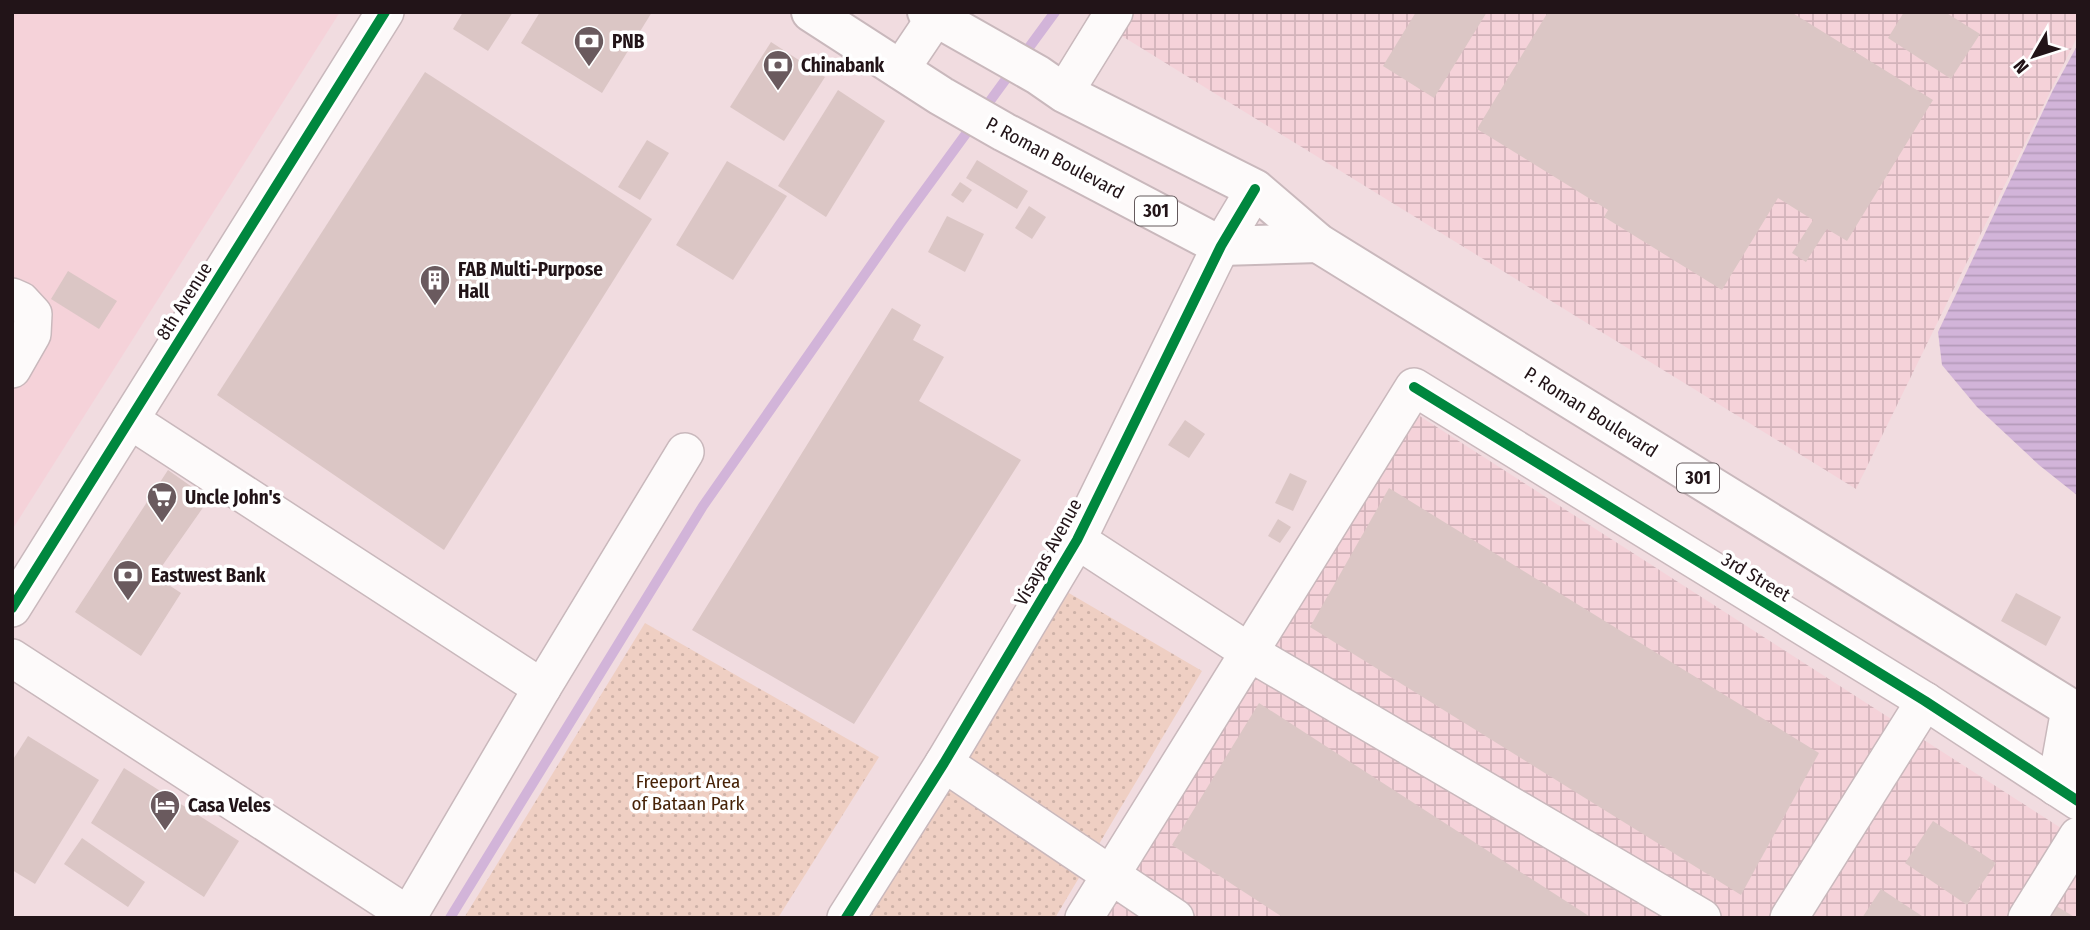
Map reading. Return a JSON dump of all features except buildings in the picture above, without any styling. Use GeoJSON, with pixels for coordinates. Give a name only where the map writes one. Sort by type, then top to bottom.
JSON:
{"type":"FeatureCollection","features":[{"type":"Feature","properties":{"kind":"main road","name":"P. Roman Boulevard"},"geometry":{"type":"LineString","coordinates":[[812,13],[941,96],[1004,132],[1221,246],[1318,243]]}},
{"type":"Feature","properties":{"kind":"main road","name":"P. Roman Boulevard"},"geometry":{"type":"LineString","coordinates":[[934,14],[1051,84],[1255,189],[1318,243],[2074,711]]}},
{"type":"Feature","properties":{"kind":"street","name":"8th Avenue"},"geometry":{"type":"LineString","coordinates":[[12,608],[385,12]]}},
{"type":"Feature","properties":{"kind":"street"},"geometry":{"type":"LineString","coordinates":[[1051,84],[1114,12]]}},
{"type":"Feature","properties":{"kind":"street"},"geometry":{"type":"LineString","coordinates":[[900,70],[934,14]]}},
{"type":"Feature","properties":{"kind":"street","name":"Visayas Avenue"},"geometry":{"type":"LineString","coordinates":[[846,918],[944,763],[1077,540],[1221,246],[1255,189]]}},
{"type":"Feature","properties":{"kind":"street"},"geometry":{"type":"LineString","coordinates":[[12,297],[21,301],[33,314],[32,334],[12,369]]}},
{"type":"Feature","properties":{"kind":"street","name":"3rd Street"},"geometry":{"type":"LineString","coordinates":[[1249,652],[1413,387],[1925,701],[2067,794]]}},
{"type":"Feature","properties":{"kind":"street"},"geometry":{"type":"LineString","coordinates":[[130,420],[542,688]]}},
{"type":"Feature","properties":{"kind":"street"},"geometry":{"type":"LineString","coordinates":[[12,658],[407,916],[685,452]]}},
{"type":"Feature","properties":{"kind":"street"},"geometry":{"type":"LineString","coordinates":[[1077,540],[1249,652],[1702,918]]}},
{"type":"Feature","properties":{"kind":"street"},"geometry":{"type":"LineString","coordinates":[[1084,918],[1249,652]]}},
{"type":"Feature","properties":{"kind":"street"},"geometry":{"type":"LineString","coordinates":[[1789,918],[1925,701]]}},
{"type":"Feature","properties":{"kind":"street"},"geometry":{"type":"LineString","coordinates":[[2067,794],[2074,711]]}},
{"type":"Feature","properties":{"kind":"street"},"geometry":{"type":"LineString","coordinates":[[944,763],[1175,918]]}},
{"type":"Feature","properties":{"kind":"street"},"geometry":{"type":"LineString","coordinates":[[2027,918],[2078,836]]}},
{"type":"Feature","properties":{"kind":"shaded area"},"geometry":{"type":"Polygon","coordinates":[[[12,12],[340,12],[12,530],[12,12]]]}},
{"type":"Feature","properties":{"kind":"shaded area"},"geometry":{"type":"Polygon","coordinates":[[[1083,12],[2078,12],[2078,35],[1856,489],[1083,12]]]}},
{"type":"Feature","properties":{"kind":"shaded area"},"geometry":{"type":"Polygon","coordinates":[[[2078,44],[2078,496],[2039,465],[1977,407],[1942,365],[1938,332],[2053,90],[2078,44]]]}},
{"type":"Feature","properties":{"kind":"shaded area"},"geometry":{"type":"Polygon","coordinates":[[[1415,413],[2078,839],[2078,918],[1098,918],[1415,413]]]}},
{"type":"Feature","properties":{"kind":"green space"},"geometry":{"type":"Polygon","coordinates":[[[1062,589],[1202,671],[1055,918],[860,918],[1062,589]]]}},
{"type":"Feature","properties":{"kind":"green space","name":"Freeport Area of Bataan Park"},"geometry":{"type":"Polygon","coordinates":[[[645,623],[879,757],[778,918],[464,918],[645,623]]]}},
{"type":"Feature","properties":{"kind":"waterway"},"geometry":{"type":"LineString","coordinates":[[450,918],[703,506],[900,224],[1055,12]]}},
{"type":"Feature","properties":{"kind":"cycle path"},"geometry":{"type":"LineString","coordinates":[[12,608],[385,12]]}},
{"type":"Feature","properties":{"kind":"cycle path"},"geometry":{"type":"LineString","coordinates":[[846,918],[944,763],[1077,540],[1221,246],[1255,189]]}},
{"type":"Feature","properties":{"kind":"cycle path"},"geometry":{"type":"LineString","coordinates":[[1414,387],[1925,701],[2078,801]]}},
{"type":"Feature","properties":{"kind":"place","name":"PNB"},"geometry":{"type":"Point","coordinates":[589,68]}},
{"type":"Feature","properties":{"kind":"place","name":"Chinabank"},"geometry":{"type":"Point","coordinates":[778,92]}},
{"type":"Feature","properties":{"kind":"place","name":"FAB Multi-Purpose Hall"},"geometry":{"type":"Point","coordinates":[435,307]}},
{"type":"Feature","properties":{"kind":"place","name":"Uncle John's"},"geometry":{"type":"Point","coordinates":[162,524]}},
{"type":"Feature","properties":{"kind":"place","name":"Eastwest Bank"},"geometry":{"type":"Point","coordinates":[128,602]}},
{"type":"Feature","properties":{"kind":"place","name":"Casa Veles"},"geometry":{"type":"Point","coordinates":[165,832]}}]}
